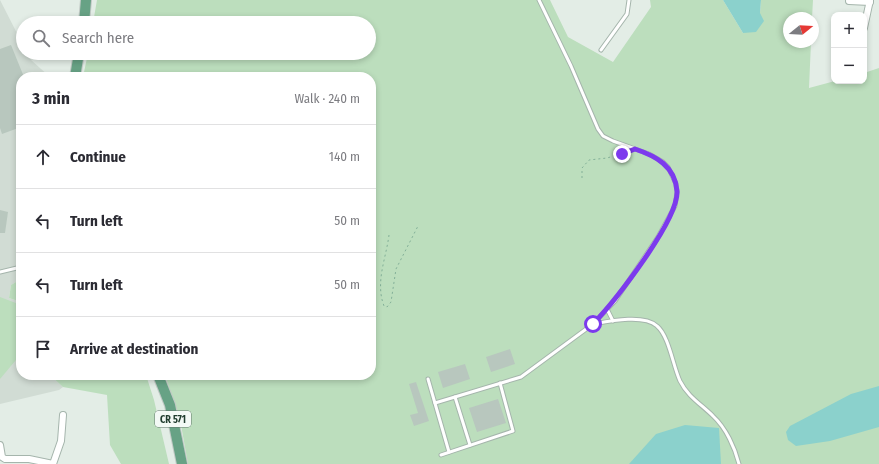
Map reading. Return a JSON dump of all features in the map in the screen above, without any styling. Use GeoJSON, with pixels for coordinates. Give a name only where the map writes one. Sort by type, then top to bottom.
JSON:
{"type":"FeatureCollection","features":[{"type":"Feature","properties":{"kind":"main road"},"geometry":{"type":"LineString","coordinates":[[85,16],[86,0]]}},
{"type":"Feature","properties":{"kind":"main road"},"geometry":{"type":"LineString","coordinates":[[76,72],[78,60]]}},
{"type":"Feature","properties":{"kind":"main road","name":"CR 571"},"geometry":{"type":"LineString","coordinates":[[160,380],[170,405],[182,464]]}},
{"type":"Feature","properties":{"kind":"street"},"geometry":{"type":"LineString","coordinates":[[849,2],[870,1],[867,14]]}},
{"type":"Feature","properties":{"kind":"street"},"geometry":{"type":"LineString","coordinates":[[0,445],[2,457],[5,459],[29,459],[53,464],[61,441],[63,415]]}},
{"type":"Feature","properties":{"kind":"lane"},"geometry":{"type":"LineString","coordinates":[[435,403],[521,377],[593,324],[608,309],[658,237],[675,206],[677,192],[676,184],[668,168],[663,162],[613,141],[603,136],[598,130],[571,66],[539,0]]}},
{"type":"Feature","properties":{"kind":"lane"},"geometry":{"type":"LineString","coordinates":[[601,50],[627,14],[629,0]]}},
{"type":"Feature","properties":{"kind":"lane"},"geometry":{"type":"LineString","coordinates":[[0,272],[16,268]]}},
{"type":"Feature","properties":{"kind":"lane"},"geometry":{"type":"LineString","coordinates":[[608,309],[613,321]]}},
{"type":"Feature","properties":{"kind":"lane"},"geometry":{"type":"LineString","coordinates":[[593,324],[613,321],[641,320],[656,325],[664,335],[680,381],[686,393],[714,417],[724,430],[736,454],[738,464]]}},
{"type":"Feature","properties":{"kind":"lane"},"geometry":{"type":"LineString","coordinates":[[428,379],[449,452]]}},
{"type":"Feature","properties":{"kind":"lane"},"geometry":{"type":"LineString","coordinates":[[442,454],[513,431],[500,383]]}},
{"type":"Feature","properties":{"kind":"lane"},"geometry":{"type":"LineString","coordinates":[[455,397],[470,445]]}},
{"type":"Feature","properties":{"kind":"path"},"geometry":{"type":"LineString","coordinates":[[582,178],[582,168],[589,160],[607,158],[635,149]]}},
{"type":"Feature","properties":{"kind":"path"},"geometry":{"type":"LineString","coordinates":[[388,235],[381,272],[382,299],[384,306],[387,307],[391,302],[396,269],[418,226]]}},
{"type":"Feature","properties":{"kind":"shaded area"},"geometry":{"type":"Polygon","coordinates":[[[0,0],[16,31],[16,60],[31,60],[44,72],[16,72],[16,282],[11,285],[9,298],[16,300],[16,380],[55,380],[63,387],[59,390],[0,404],[0,0]]]}},
{"type":"Feature","properties":{"kind":"green space"},"geometry":{"type":"Polygon","coordinates":[[[97,0],[550,0],[568,37],[613,62],[651,7],[650,0],[723,0],[743,33],[760,13],[761,0],[813,0],[812,12],[783,12],[783,48],[811,48],[809,88],[831,82],[831,84],[867,84],[867,72],[879,68],[879,464],[188,464],[181,425],[167,380],[376,380],[376,72],[84,72],[87,60],[376,60],[376,16],[94,16],[97,0]]]}},
{"type":"Feature","properties":{"kind":"green space"},"geometry":{"type":"Polygon","coordinates":[[[16,282],[16,300],[9,298],[11,285],[16,282]]]}},
{"type":"Feature","properties":{"kind":"green space"},"geometry":{"type":"Polygon","coordinates":[[[0,297],[16,303],[16,360],[0,379],[0,297]]]}},
{"type":"Feature","properties":{"kind":"green space"},"geometry":{"type":"Polygon","coordinates":[[[55,380],[148,380],[154,400],[169,464],[121,464],[110,445],[107,395],[63,387],[55,380]]]}},
{"type":"Feature","properties":{"kind":"water"},"geometry":{"type":"Polygon","coordinates":[[[723,0],[761,0],[760,13],[764,21],[756,32],[743,33],[723,0]]]}},
{"type":"Feature","properties":{"kind":"water"},"geometry":{"type":"Polygon","coordinates":[[[879,386],[879,427],[830,441],[796,446],[788,440],[786,432],[790,426],[851,394],[879,386]]]}},
{"type":"Feature","properties":{"kind":"water"},"geometry":{"type":"Polygon","coordinates":[[[685,425],[719,428],[721,464],[629,464],[656,434],[685,425]]]}},
{"type":"Feature","properties":{"kind":"building"},"geometry":{"type":"Polygon","coordinates":[[[11,45],[22,72],[16,72],[16,129],[2,134],[0,128],[0,49],[11,45]]]}},
{"type":"Feature","properties":{"kind":"building"},"geometry":{"type":"Polygon","coordinates":[[[0,210],[8,212],[5,233],[0,233],[0,210]]]}},
{"type":"Feature","properties":{"kind":"building"},"geometry":{"type":"Polygon","coordinates":[[[510,349],[515,364],[491,372],[486,357],[510,349]]]}},
{"type":"Feature","properties":{"kind":"building"},"geometry":{"type":"Polygon","coordinates":[[[465,364],[470,379],[443,388],[438,372],[465,364]]]}},
{"type":"Feature","properties":{"kind":"building"},"geometry":{"type":"Polygon","coordinates":[[[416,382],[429,421],[414,426],[410,415],[418,413],[409,384],[416,382]]]}},
{"type":"Feature","properties":{"kind":"building"},"geometry":{"type":"Polygon","coordinates":[[[498,399],[506,423],[477,432],[469,408],[498,399]]]}},
{"type":"Feature","properties":{"kind":"route"},"geometry":{"type":"LineString","coordinates":[[593,324],[615,301],[658,237],[675,206],[677,192],[676,184],[668,168],[663,162],[650,154],[635,149],[622,154]]}}]}
